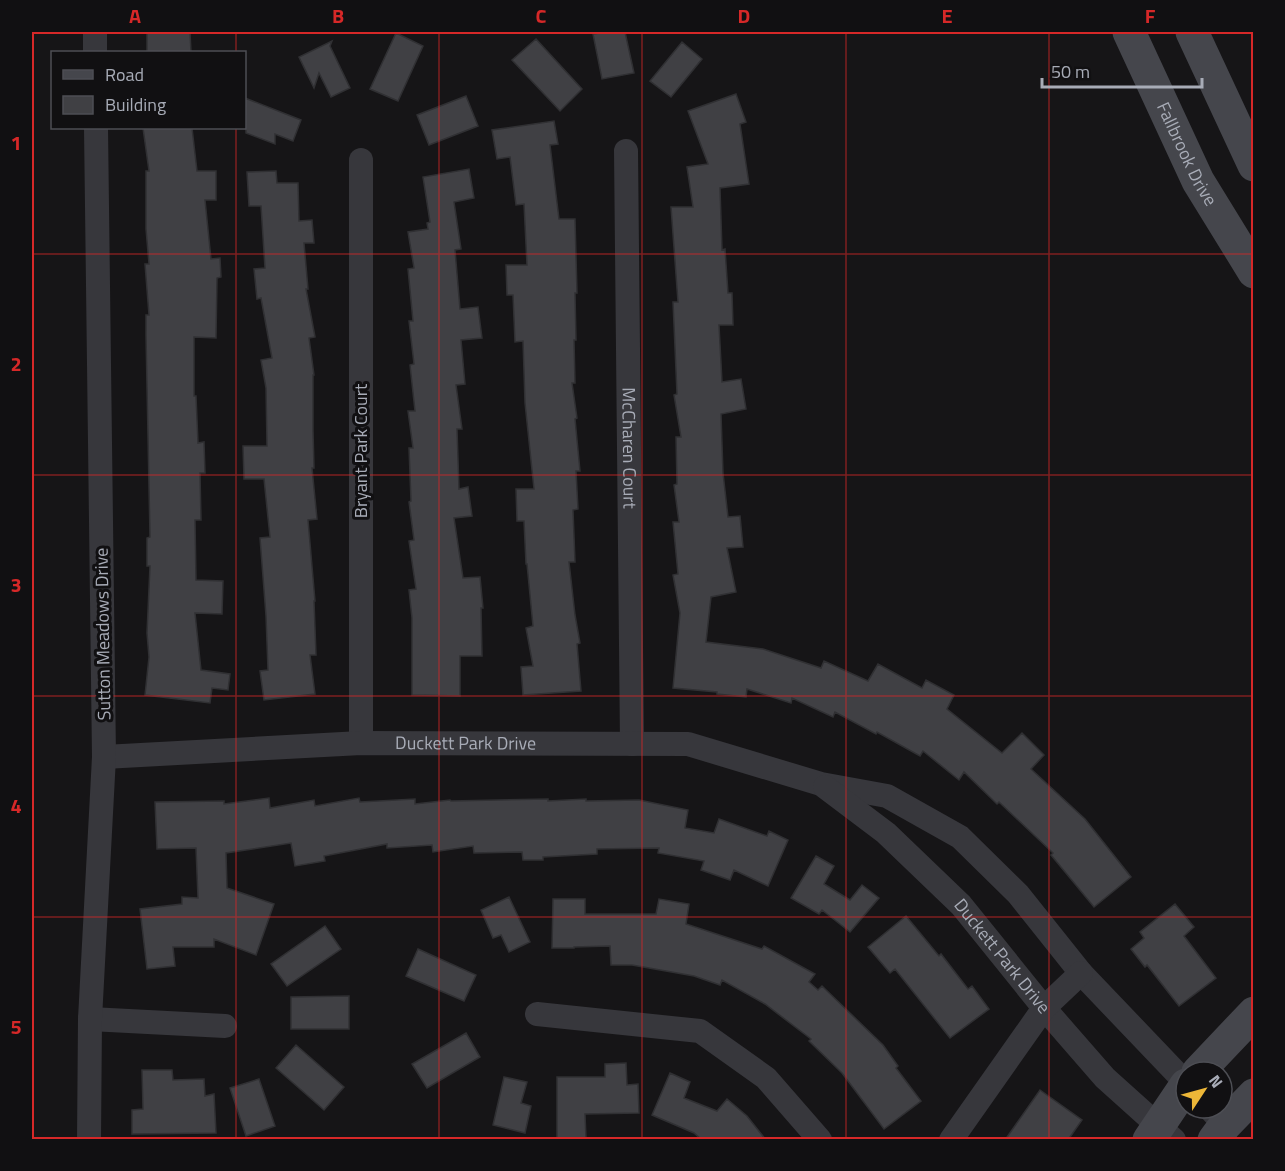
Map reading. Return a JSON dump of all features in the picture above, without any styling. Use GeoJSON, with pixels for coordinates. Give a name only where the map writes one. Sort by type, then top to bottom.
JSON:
{"type":"FeatureCollection","features":[{"type":"Feature","properties":{"kind":"main road","name":"Fallbrook Drive"},"geometry":{"type":"LineString","coordinates":[[1129,32],[1198,181],[1254,272]]}},
{"type":"Feature","properties":{"kind":"main road"},"geometry":{"type":"LineString","coordinates":[[1192,32],[1254,165]]}},
{"type":"Feature","properties":{"kind":"main road"},"geometry":{"type":"LineString","coordinates":[[1209,1060],[1254,1013]]}},
{"type":"Feature","properties":{"kind":"main road"},"geometry":{"type":"LineString","coordinates":[[1216,1124],[1254,1095]]}},
{"type":"Feature","properties":{"kind":"main road"},"geometry":{"type":"LineString","coordinates":[[1160,1135],[1174,1108]]}},
{"type":"Feature","properties":{"kind":"street"},"geometry":{"type":"LineString","coordinates":[[95,32],[95,51]]}},
{"type":"Feature","properties":{"kind":"street","name":"Sutton Meadows Drive"},"geometry":{"type":"LineString","coordinates":[[89,1140],[90,1019],[104,758],[96,129]]}},
{"type":"Feature","properties":{"kind":"street","name":"McCharen Court"},"geometry":{"type":"LineString","coordinates":[[626,151],[632,744]]}},
{"type":"Feature","properties":{"kind":"street","name":"Bryant Park Court"},"geometry":{"type":"LineString","coordinates":[[361,743],[362,160]]}},
{"type":"Feature","properties":{"kind":"street","name":"Duckett Park Drive"},"geometry":{"type":"LineString","coordinates":[[104,758],[361,743],[688,744],[821,784],[887,796],[960,837],[1018,894],[1081,973],[1174,1071]]}},
{"type":"Feature","properties":{"kind":"street","name":"Duckett Park Drive"},"geometry":{"type":"LineString","coordinates":[[821,784],[886,833],[961,905],[1044,1008],[1105,1078],[1160,1135]]}},
{"type":"Feature","properties":{"kind":"street"},"geometry":{"type":"LineString","coordinates":[[951,1140],[1044,1008],[1081,973]]}},
{"type":"Feature","properties":{"kind":"street"},"geometry":{"type":"LineString","coordinates":[[537,1014],[700,1031],[766,1078],[820,1140]]}},
{"type":"Feature","properties":{"kind":"street"},"geometry":{"type":"LineString","coordinates":[[90,1019],[225,1026]]}},
{"type":"Feature","properties":{"kind":"building"},"geometry":{"type":"Polygon","coordinates":[[[147,32],[190,32],[191,51],[147,51],[147,32]]]}},
{"type":"Feature","properties":{"kind":"building"},"geometry":{"type":"Polygon","coordinates":[[[625,32],[634,73],[602,79],[593,34],[625,32]]]}},
{"type":"Feature","properties":{"kind":"building"},"geometry":{"type":"Polygon","coordinates":[[[396,33],[423,46],[398,101],[370,89],[396,33]]]}},
{"type":"Feature","properties":{"kind":"building"},"geometry":{"type":"Polygon","coordinates":[[[536,39],[582,89],[560,111],[512,60],[536,39]]]}},
{"type":"Feature","properties":{"kind":"building"},"geometry":{"type":"Polygon","coordinates":[[[332,41],[330,46],[350,88],[331,97],[319,73],[314,88],[299,57],[332,41]]]}},
{"type":"Feature","properties":{"kind":"building"},"geometry":{"type":"Polygon","coordinates":[[[682,42],[702,59],[671,97],[650,81],[682,42]]]}},
{"type":"Feature","properties":{"kind":"building"},"geometry":{"type":"Polygon","coordinates":[[[736,94],[746,122],[740,124],[749,184],[720,188],[722,250],[725,249],[728,293],[732,293],[733,325],[719,325],[722,382],[741,379],[746,409],[721,414],[723,473],[728,517],[740,516],[743,547],[727,548],[736,592],[711,597],[706,642],[763,649],[821,668],[824,661],[868,681],[878,664],[922,688],[926,680],[954,695],[947,709],[1002,753],[1022,733],[1044,755],[1031,769],[1085,819],[1131,877],[1094,907],[1051,855],[1053,853],[964,772],[959,780],[923,751],[920,756],[835,712],[833,717],[792,698],[791,703],[747,689],[746,697],[673,688],[680,613],[673,575],[678,574],[673,522],[679,522],[674,485],[677,484],[676,437],[681,437],[674,395],[677,394],[673,302],[678,302],[671,207],[693,207],[687,167],[708,164],[688,111],[736,94]]]}},
{"type":"Feature","properties":{"kind":"building"},"geometry":{"type":"Polygon","coordinates":[[[466,96],[478,126],[429,145],[417,115],[466,96]]]}},
{"type":"Feature","properties":{"kind":"building"},"geometry":{"type":"Polygon","coordinates":[[[246,98],[301,120],[293,141],[275,134],[275,144],[246,133],[246,98]]]}},
{"type":"Feature","properties":{"kind":"building"},"geometry":{"type":"Polygon","coordinates":[[[554,121],[558,144],[550,145],[559,219],[575,219],[577,293],[575,293],[575,383],[572,383],[577,418],[575,419],[580,471],[576,471],[578,509],[573,510],[575,562],[569,562],[580,643],[577,644],[581,691],[523,695],[521,667],[533,666],[526,628],[533,626],[524,521],[517,521],[516,489],[534,489],[525,403],[523,341],[515,342],[513,295],[507,295],[506,265],[527,265],[524,204],[516,205],[510,157],[497,159],[492,130],[554,121]]]}},
{"type":"Feature","properties":{"kind":"building"},"geometry":{"type":"Polygon","coordinates":[[[143,129],[192,129],[197,171],[216,171],[216,200],[205,200],[211,259],[220,258],[221,277],[217,278],[216,338],[194,337],[194,396],[196,396],[198,443],[204,442],[205,473],[200,473],[201,520],[195,520],[196,580],[223,581],[222,614],[195,613],[201,670],[230,674],[228,690],[212,688],[210,703],[145,695],[149,657],[147,633],[150,566],[147,566],[147,538],[150,537],[146,336],[146,315],[149,315],[145,264],[149,264],[146,229],[146,171],[149,171],[143,129]]]}},
{"type":"Feature","properties":{"kind":"building"},"geometry":{"type":"Polygon","coordinates":[[[469,169],[474,198],[454,202],[461,249],[455,250],[460,309],[478,307],[482,338],[461,340],[465,384],[456,385],[462,429],[457,429],[459,489],[468,487],[472,516],[454,518],[463,578],[480,577],[483,608],[481,608],[482,656],[460,656],[460,696],[412,695],[412,618],[409,590],[416,589],[409,541],[414,540],[409,502],[411,501],[409,448],[413,448],[408,411],[415,411],[410,365],[414,364],[409,321],[413,321],[408,269],[414,268],[408,232],[428,229],[427,223],[430,222],[423,177],[469,169]]]}},
{"type":"Feature","properties":{"kind":"building"},"geometry":{"type":"Polygon","coordinates":[[[276,171],[277,183],[298,183],[299,221],[312,220],[314,243],[304,243],[308,289],[306,289],[315,337],[309,338],[314,375],[314,468],[312,468],[317,519],[308,520],[315,601],[316,655],[310,655],[315,694],[264,700],[260,671],[268,670],[260,538],[270,537],[264,479],[244,479],[243,446],[267,446],[266,388],[261,360],[272,358],[261,298],[257,299],[254,269],[265,268],[261,206],[249,206],[247,172],[276,171]]]}},
{"type":"Feature","properties":{"kind":"building"},"geometry":{"type":"Polygon","coordinates":[[[269,798],[270,808],[314,800],[315,806],[359,798],[360,802],[415,799],[415,804],[450,800],[639,800],[688,810],[685,828],[714,833],[719,819],[767,836],[769,831],[788,840],[768,886],[734,870],[730,880],[701,870],[704,861],[658,853],[659,848],[597,849],[597,854],[523,860],[522,852],[474,853],[473,846],[433,852],[432,845],[387,848],[387,844],[324,856],[325,861],[295,866],[291,843],[226,853],[227,888],[274,904],[256,955],[214,939],[214,947],[173,947],[175,966],[147,969],[140,909],[182,904],[182,897],[198,898],[196,848],[157,849],[155,802],[224,801],[224,804],[269,798]]]}},
{"type":"Feature","properties":{"kind":"building"},"geometry":{"type":"Polygon","coordinates":[[[816,856],[834,866],[824,884],[850,900],[862,885],[879,898],[850,932],[822,910],[819,914],[791,898],[816,856]]]}},
{"type":"Feature","properties":{"kind":"building"},"geometry":{"type":"Polygon","coordinates":[[[509,897],[530,942],[509,952],[501,935],[493,938],[481,910],[509,897]]]}},
{"type":"Feature","properties":{"kind":"building"},"geometry":{"type":"Polygon","coordinates":[[[553,899],[585,899],[585,914],[656,914],[659,899],[689,904],[686,924],[762,949],[764,946],[815,974],[809,982],[818,990],[822,986],[883,1045],[898,1066],[896,1068],[921,1101],[884,1129],[842,1073],[809,1041],[811,1039],[765,1004],[722,980],[720,985],[694,976],[632,965],[611,965],[610,946],[552,948],[553,899]]]}},
{"type":"Feature","properties":{"kind":"building"},"geometry":{"type":"Polygon","coordinates":[[[1175,904],[1194,927],[1184,936],[1216,978],[1179,1006],[1147,965],[1145,967],[1131,949],[1144,938],[1140,932],[1175,904]]]}},
{"type":"Feature","properties":{"kind":"building"},"geometry":{"type":"Polygon","coordinates":[[[906,916],[939,956],[941,954],[968,989],[972,986],[989,1009],[950,1038],[895,969],[890,973],[868,947],[906,916]]]}},
{"type":"Feature","properties":{"kind":"building"},"geometry":{"type":"Polygon","coordinates":[[[325,926],[341,949],[287,986],[271,964],[325,926]]]}},
{"type":"Feature","properties":{"kind":"building"},"geometry":{"type":"Polygon","coordinates":[[[418,949],[476,975],[464,1001],[406,976],[418,949]]]}},
{"type":"Feature","properties":{"kind":"building"},"geometry":{"type":"Polygon","coordinates":[[[349,996],[349,1029],[291,1029],[291,997],[349,996]]]}},
{"type":"Feature","properties":{"kind":"building"},"geometry":{"type":"Polygon","coordinates":[[[466,1033],[480,1057],[427,1088],[412,1064],[466,1033]]]}},
{"type":"Feature","properties":{"kind":"building"},"geometry":{"type":"Polygon","coordinates":[[[296,1045],[344,1087],[324,1110],[276,1068],[296,1045]]]}},
{"type":"Feature","properties":{"kind":"building"},"geometry":{"type":"Polygon","coordinates":[[[626,1063],[627,1085],[638,1084],[639,1113],[585,1114],[586,1138],[557,1138],[557,1077],[605,1077],[605,1064],[626,1063]]]}},
{"type":"Feature","properties":{"kind":"building"},"geometry":{"type":"Polygon","coordinates":[[[142,1070],[172,1070],[173,1080],[204,1079],[205,1096],[214,1094],[216,1133],[132,1134],[132,1110],[143,1109],[142,1070]]]}},
{"type":"Feature","properties":{"kind":"building"},"geometry":{"type":"Polygon","coordinates":[[[670,1073],[690,1082],[684,1098],[717,1111],[727,1099],[747,1116],[766,1140],[702,1140],[694,1133],[652,1115],[670,1073]]]}},
{"type":"Feature","properties":{"kind":"building"},"geometry":{"type":"Polygon","coordinates":[[[504,1077],[527,1082],[521,1103],[531,1106],[525,1133],[493,1125],[504,1077]]]}},
{"type":"Feature","properties":{"kind":"building"},"geometry":{"type":"Polygon","coordinates":[[[259,1079],[275,1126],[246,1136],[230,1088],[259,1079]]]}},
{"type":"Feature","properties":{"kind":"building"},"geometry":{"type":"Polygon","coordinates":[[[1040,1090],[1082,1120],[1068,1140],[1005,1140],[1040,1090]]]}}]}
